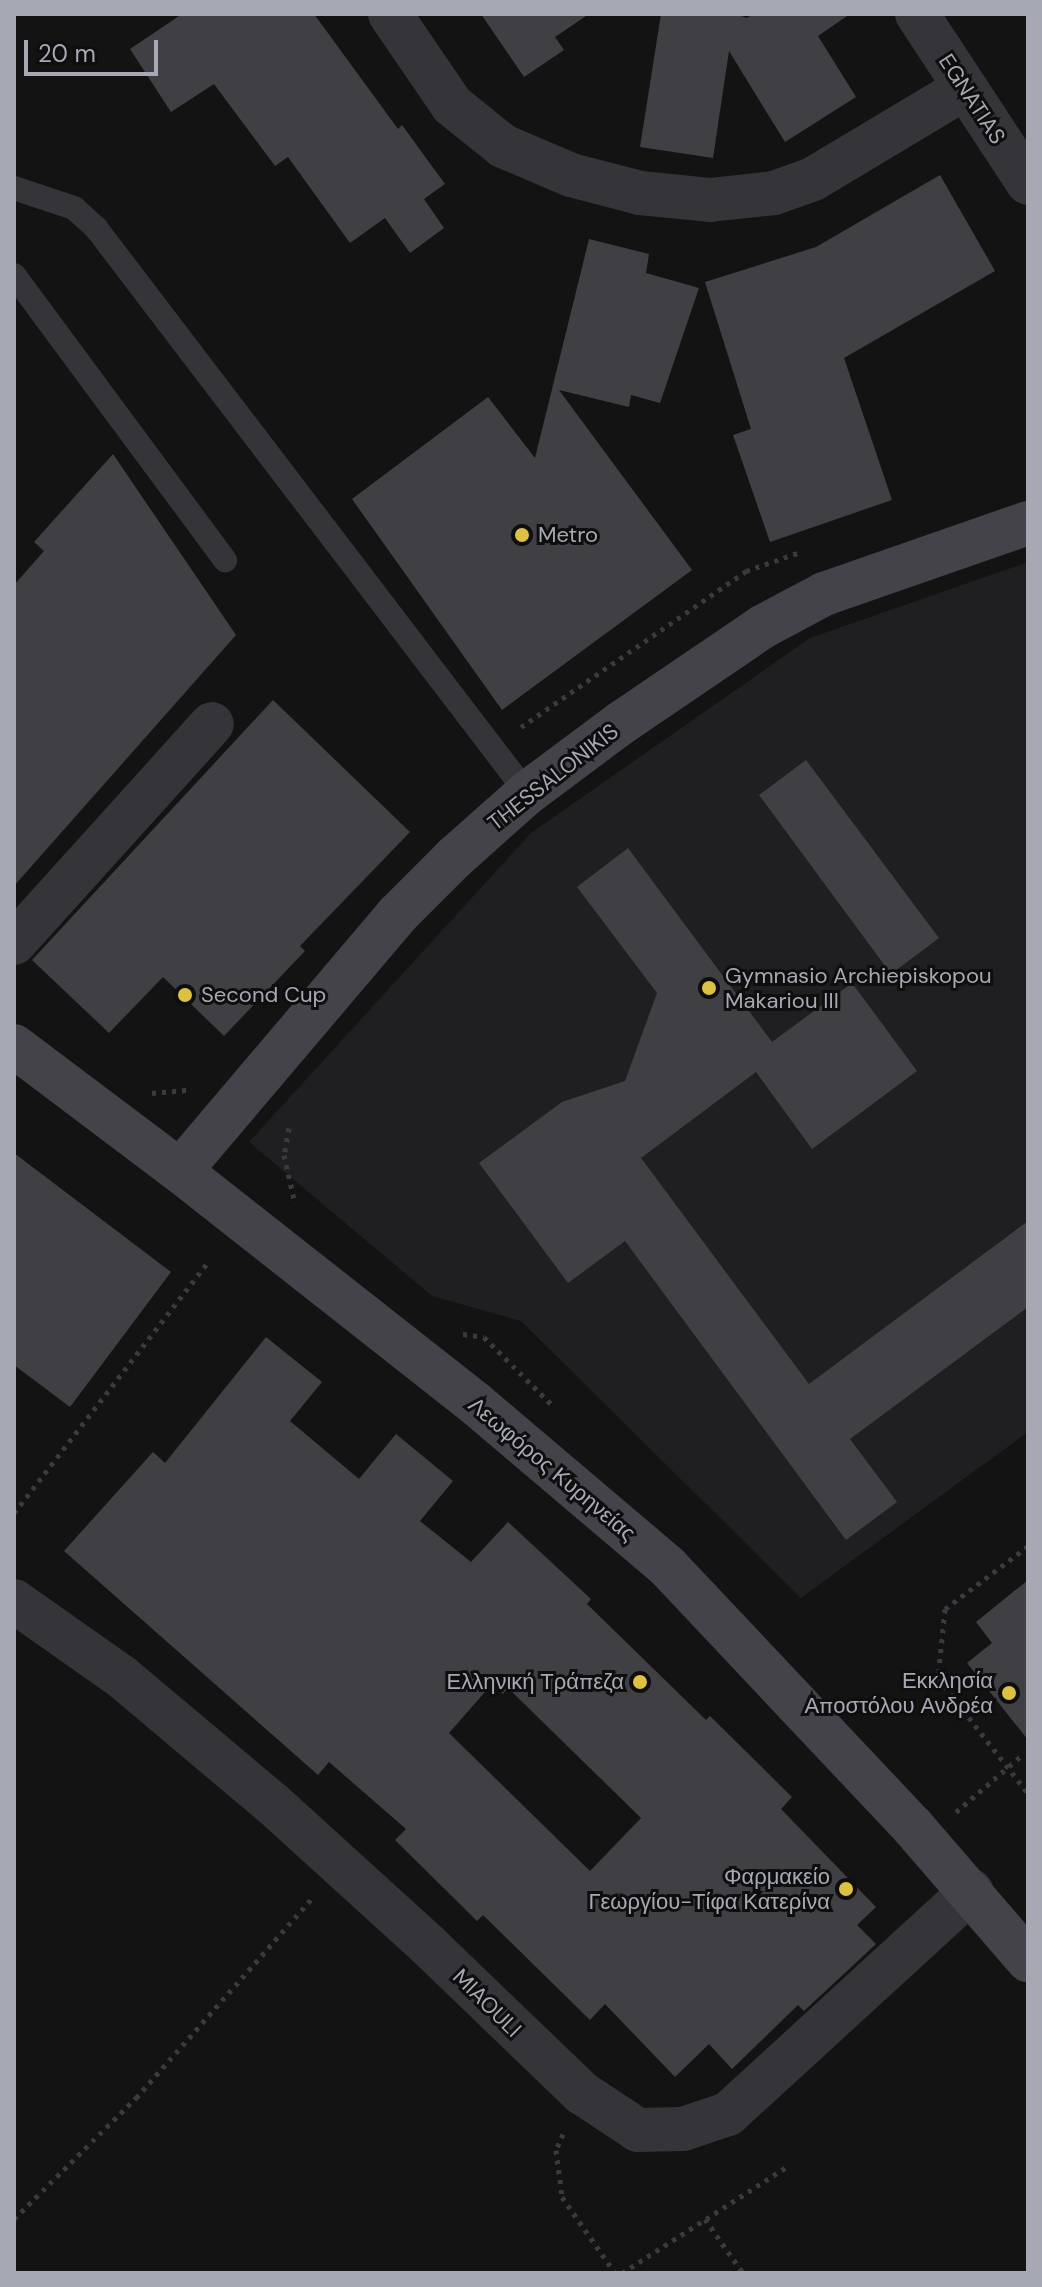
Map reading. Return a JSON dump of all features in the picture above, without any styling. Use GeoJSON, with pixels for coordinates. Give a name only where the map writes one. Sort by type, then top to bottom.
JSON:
{"type":"FeatureCollection","features":[{"type":"Feature","properties":{"kind":"main road","name":"THESSALONIKIS"},"geometry":{"type":"LineString","coordinates":[[180,1171],[397,915],[454,858],[527,793],[621,723],[762,627],[824,594],[1028,523]]}},
{"type":"Feature","properties":{"kind":"main road","name":"Λεωφόρος Κυρηνείας"},"geometry":{"type":"LineString","coordinates":[[14,1046],[180,1171],[500,1424],[667,1566],[971,1891],[1028,1960]]}},
{"type":"Feature","properties":{"kind":"street"},"geometry":{"type":"LineString","coordinates":[[390,14],[452,105],[503,146],[571,175],[640,193],[710,200],[774,193],[813,179],[965,88]]}},
{"type":"Feature","properties":{"kind":"street","name":"EGNATIAS"},"geometry":{"type":"LineString","coordinates":[[917,14],[1028,183]]}},
{"type":"Feature","properties":{"kind":"street"},"geometry":{"type":"LineString","coordinates":[[14,943],[212,724]]}},
{"type":"Feature","properties":{"kind":"street","name":"MIAOULI"},"geometry":{"type":"LineString","coordinates":[[14,1601],[122,1677],[340,1865],[582,2093],[638,2130],[683,2129],[728,2114],[971,1891]]}},
{"type":"Feature","properties":{"kind":"lane"},"geometry":{"type":"LineString","coordinates":[[14,188],[74,208],[96,228],[527,793]]}},
{"type":"Feature","properties":{"kind":"lane"},"geometry":{"type":"LineString","coordinates":[[14,275],[225,560]]}},
{"type":"Feature","properties":{"kind":"path"},"geometry":{"type":"LineString","coordinates":[[14,1513],[208,1262]]}},
{"type":"Feature","properties":{"kind":"path"},"geometry":{"type":"LineString","coordinates":[[1028,1546],[945,1609],[938,1678],[1028,1793]]}},
{"type":"Feature","properties":{"kind":"path"},"geometry":{"type":"LineString","coordinates":[[951,1816],[1022,1755]]}},
{"type":"Feature","properties":{"kind":"path"},"geometry":{"type":"LineString","coordinates":[[14,2219],[136,2098],[340,1865]]}},
{"type":"Feature","properties":{"kind":"path"},"geometry":{"type":"LineString","coordinates":[[582,2093],[556,2150],[562,2197],[615,2273]]}},
{"type":"Feature","properties":{"kind":"path"},"geometry":{"type":"LineString","coordinates":[[622,2273],[788,2166]]}},
{"type":"Feature","properties":{"kind":"path"},"geometry":{"type":"LineString","coordinates":[[705,2219],[743,2273]]}},
{"type":"Feature","properties":{"kind":"shaded area","name":"Gymnasio Archiepiskopou Makariou III"},"geometry":{"type":"Polygon","coordinates":[[[1028,562],[1028,1432],[801,1598],[521,1321],[432,1296],[249,1142],[531,833],[810,638],[1028,562]]]}},
{"type":"Feature","properties":{"kind":"building"},"geometry":{"type":"Polygon","coordinates":[[[182,14],[314,14],[398,129],[402,125],[445,184],[424,199],[444,228],[410,253],[385,218],[350,243],[288,157],[275,166],[214,84],[171,112],[130,49],[182,14]]]}},
{"type":"Feature","properties":{"kind":"building"},"geometry":{"type":"Polygon","coordinates":[[[481,14],[589,14],[555,37],[564,50],[524,77],[481,14]]]}},
{"type":"Feature","properties":{"kind":"building"},"geometry":{"type":"Polygon","coordinates":[[[661,14],[735,14],[747,18],[753,14],[850,14],[818,36],[856,97],[785,142],[729,51],[713,158],[640,147],[661,14]]]}},
{"type":"Feature","properties":{"kind":"building"},"geometry":{"type":"Polygon","coordinates":[[[940,175],[995,271],[844,358],[892,500],[770,542],[733,435],[751,429],[705,282],[816,247],[940,175]]]}},
{"type":"Feature","properties":{"kind":"building","name":"Metro"},"geometry":{"type":"Polygon","coordinates":[[[589,239],[649,254],[646,273],[699,288],[660,403],[631,395],[629,407],[559,390],[692,570],[502,710],[352,499],[488,397],[535,458],[589,239]]]}},
{"type":"Feature","properties":{"kind":"building"},"geometry":{"type":"Polygon","coordinates":[[[113,454],[236,635],[14,886],[14,585],[44,551],[34,542],[113,454]]]}},
{"type":"Feature","properties":{"kind":"building"},"geometry":{"type":"Polygon","coordinates":[[[273,700],[410,832],[300,946],[305,951],[224,1036],[163,977],[109,1033],[32,960],[273,700]]]}},
{"type":"Feature","properties":{"kind":"building"},"geometry":{"type":"Polygon","coordinates":[[[806,760],[939,938],[891,974],[759,795],[806,760]]]}},
{"type":"Feature","properties":{"kind":"building"},"geometry":{"type":"Polygon","coordinates":[[[628,848],[772,1042],[852,983],[917,1071],[812,1149],[756,1072],[641,1158],[809,1384],[1028,1221],[1028,1307],[850,1439],[897,1502],[846,1540],[625,1241],[568,1283],[479,1163],[562,1102],[625,1081],[657,993],[577,887],[628,848]]]}},
{"type":"Feature","properties":{"kind":"building"},"geometry":{"type":"Polygon","coordinates":[[[14,1153],[171,1272],[70,1407],[14,1365],[14,1153]]]}},
{"type":"Feature","properties":{"kind":"building"},"geometry":{"type":"Polygon","coordinates":[[[266,1337],[322,1382],[290,1421],[359,1479],[396,1434],[453,1481],[420,1521],[471,1562],[508,1522],[591,1599],[587,1604],[706,1720],[710,1716],[792,1797],[781,1809],[876,1907],[857,1925],[876,1944],[804,2011],[798,2005],[732,2069],[709,2044],[675,2077],[605,2004],[590,2020],[483,1915],[477,1921],[395,1840],[406,1829],[329,1762],[318,1775],[64,1551],[153,1452],[165,1463],[266,1337]],[[492,1684],[449,1733],[590,1871],[641,1818],[508,1688],[503,1694],[492,1684]]]}},
{"type":"Feature","properties":{"kind":"building","name":"Εκκλησία Αποστόλου Ανδρέα"},"geometry":{"type":"Polygon","coordinates":[[[1028,1580],[1028,1740],[967,1663],[992,1643],[976,1622],[1028,1580]]]}},
{"type":"Feature","properties":{"kind":"place","name":"Metro"},"geometry":{"type":"Point","coordinates":[522,535]}},
{"type":"Feature","properties":{"kind":"place","name":"Gymnasio Archiepiskopou Makariou III"},"geometry":{"type":"Point","coordinates":[709,988]}},
{"type":"Feature","properties":{"kind":"place","name":"Second Cup"},"geometry":{"type":"Point","coordinates":[185,995]}},
{"type":"Feature","properties":{"kind":"place","name":"Ελληνική Τράπεζα"},"geometry":{"type":"Point","coordinates":[640,1682]}},
{"type":"Feature","properties":{"kind":"place","name":"Εκκλησία Αποστόλου Ανδρέα"},"geometry":{"type":"Point","coordinates":[1009,1693]}},
{"type":"Feature","properties":{"kind":"place","name":"Φαρμακείο Γεωργίου-Τίφα Κατερίνα"},"geometry":{"type":"Point","coordinates":[846,1889]}}]}
